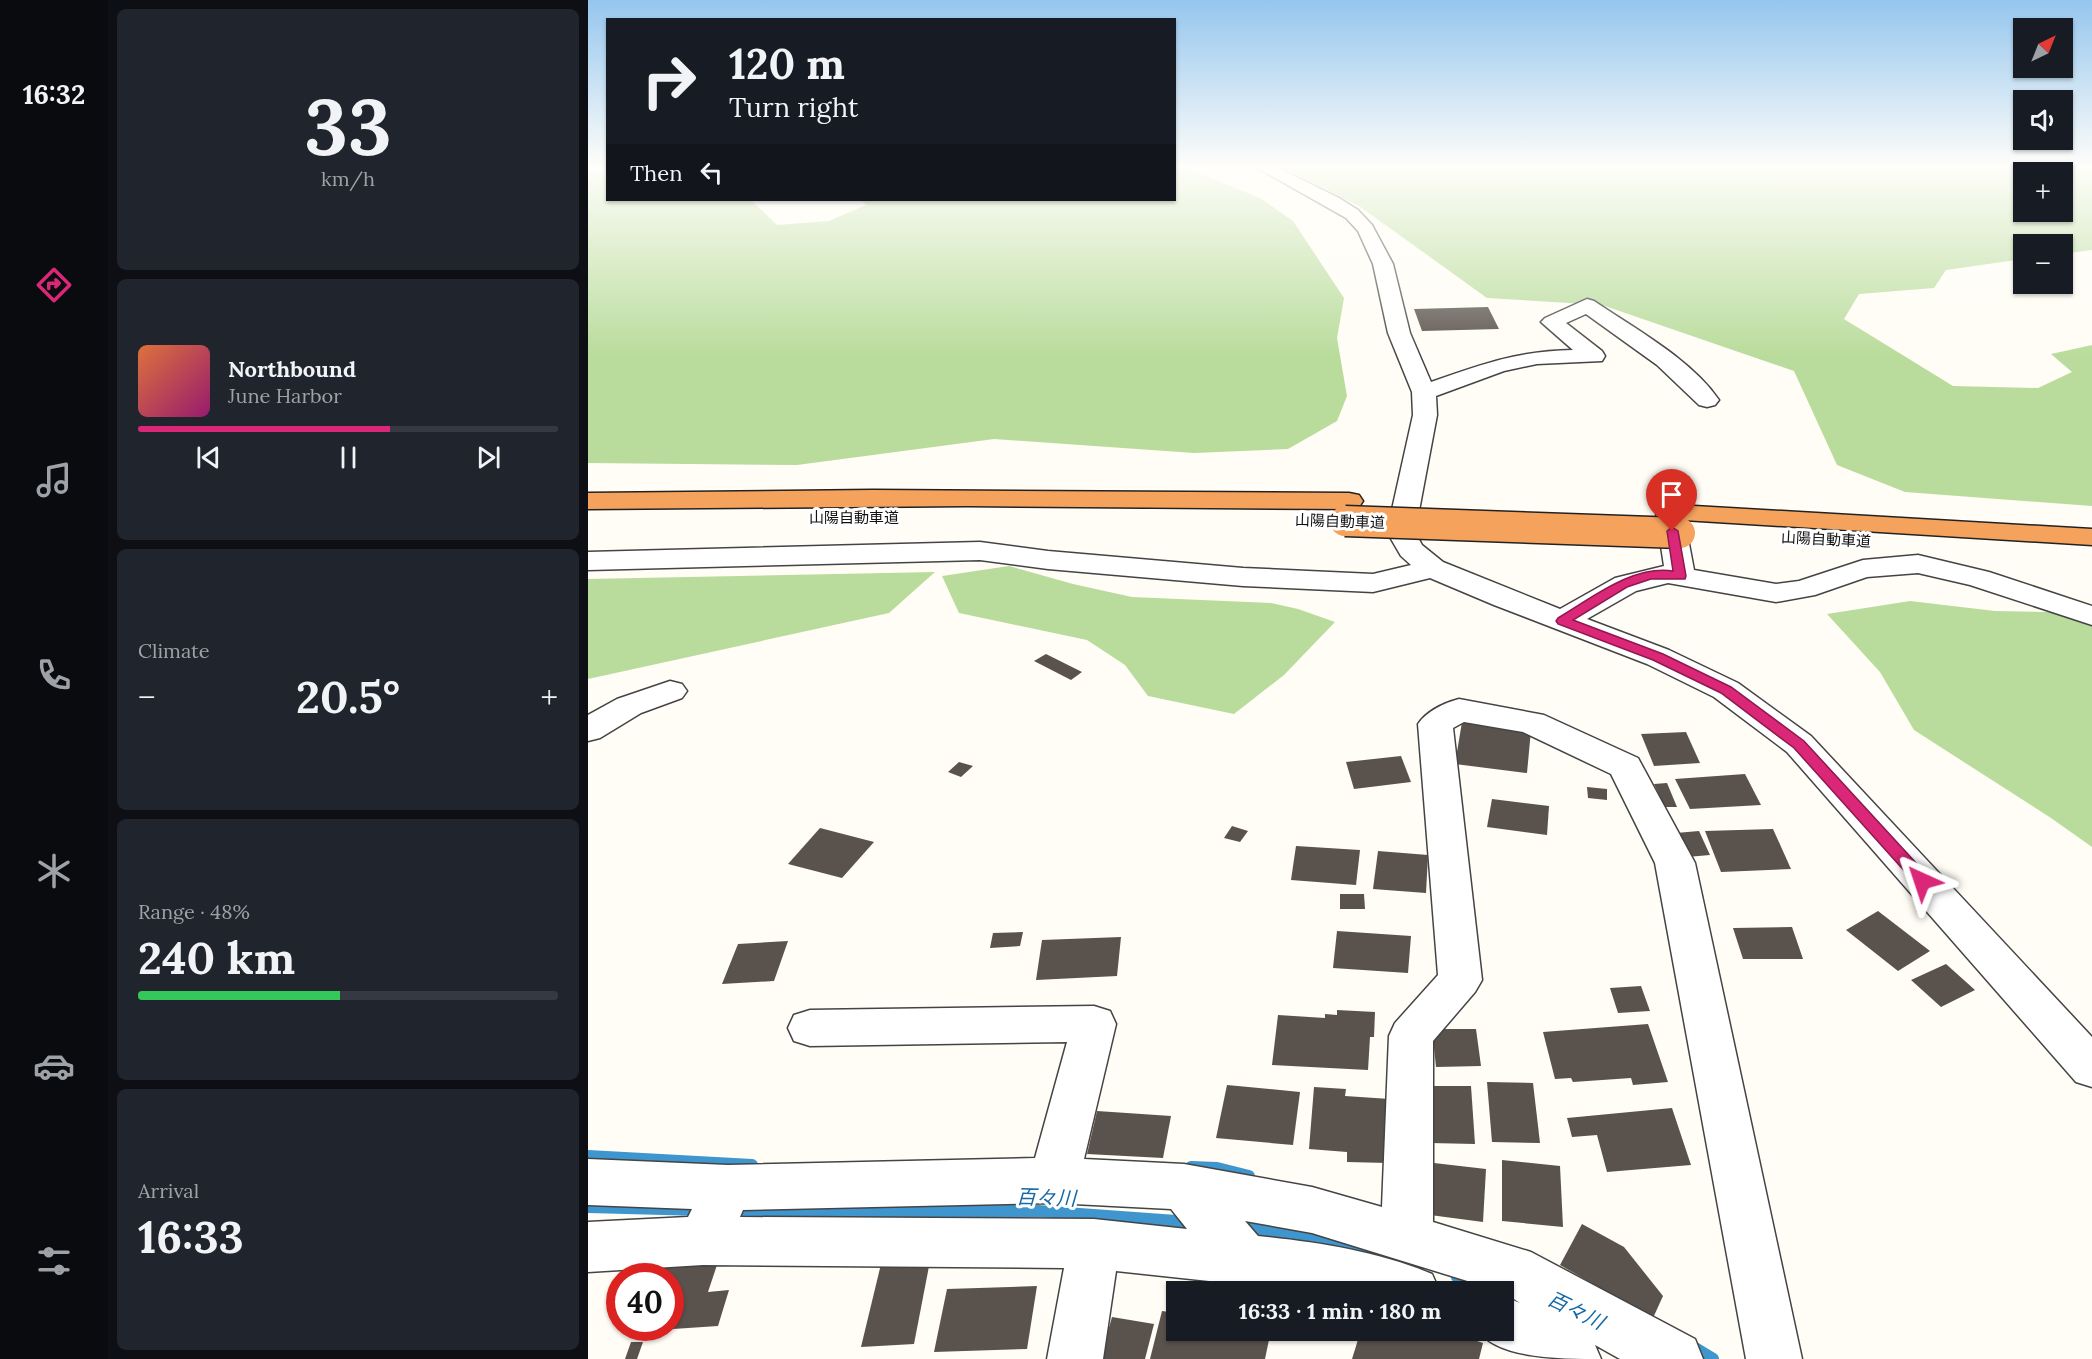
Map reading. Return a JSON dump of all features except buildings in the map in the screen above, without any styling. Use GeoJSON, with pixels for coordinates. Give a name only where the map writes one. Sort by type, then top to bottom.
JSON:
{"type":"FeatureCollection","features":[{"type":"Feature","properties":{"kind":"highway","name":"山陽自動車道"},"geometry":{"type":"LineString","coordinates":[[588,501],[1098,497],[1347,511],[2092,537]]}},
{"type":"Feature","properties":{"kind":"highway","name":"山陽自動車道"},"geometry":{"type":"LineString","coordinates":[[588,520],[1347,511]]}},
{"type":"Feature","properties":{"kind":"highway","name":"山陽自動車道"},"geometry":{"type":"LineString","coordinates":[[1679,523],[1843,539],[2092,556]]}},
{"type":"Feature","properties":{"kind":"street"},"geometry":{"type":"LineString","coordinates":[[1365,229],[1383,264],[1399,333],[1424,392],[1425,415],[1401,532],[1411,550],[1433,568],[1658,657],[1726,690],[1799,744],[2092,1068]]}},
{"type":"Feature","properties":{"kind":"street"},"geometry":{"type":"LineString","coordinates":[[1424,392],[1497,366],[1527,359],[1594,356],[1551,322],[1587,305],[1639,340],[1690,381],[1707,400]]}},
{"type":"Feature","properties":{"kind":"street"},"geometry":{"type":"LineString","coordinates":[[1665,486],[1680,576]]}},
{"type":"Feature","properties":{"kind":"street"},"geometry":{"type":"LineString","coordinates":[[588,561],[980,551],[1048,560],[1243,577],[1373,583],[1433,568]]}},
{"type":"Feature","properties":{"kind":"street"},"geometry":{"type":"LineString","coordinates":[[1563,621],[1622,584],[1650,576],[1668,574],[1776,593],[1804,589],[1863,568],[1918,564],[1979,578],[2092,616]]}},
{"type":"Feature","properties":{"kind":"street"},"geometry":{"type":"LineString","coordinates":[[588,730],[629,706],[670,691]]}},
{"type":"Feature","properties":{"kind":"street"},"geometry":{"type":"LineString","coordinates":[[1407,1224],[1411,1036],[1460,980],[1435,724],[1459,710],[1532,723],[1625,766],[1675,863],[1774,1359]]}},
{"type":"Feature","properties":{"kind":"street"},"geometry":{"type":"LineString","coordinates":[[810,1028],[1094,1024],[1058,1166]]}},
{"type":"Feature","properties":{"kind":"street"},"geometry":{"type":"LineString","coordinates":[[588,1182],[728,1188],[1058,1166],[1190,1193],[1407,1224],[1512,1270],[1675,1359]]}},
{"type":"Feature","properties":{"kind":"street"},"geometry":{"type":"LineString","coordinates":[[703,1241],[728,1188]]}},
{"type":"Feature","properties":{"kind":"street"},"geometry":{"type":"LineString","coordinates":[[1190,1193],[1241,1255]]}},
{"type":"Feature","properties":{"kind":"street"},"geometry":{"type":"LineString","coordinates":[[588,1247],[703,1241],[1094,1244],[1241,1255],[1318,1267],[1371,1281]]}},
{"type":"Feature","properties":{"kind":"street"},"geometry":{"type":"LineString","coordinates":[[1075,1359],[1094,1244]]}},
{"type":"Feature","properties":{"kind":"street"},"geometry":{"type":"LineString","coordinates":[[1514,1329],[1573,1359]]}},
{"type":"Feature","properties":{"kind":"green space"},"geometry":{"type":"Polygon","coordinates":[[[588,229],[1299,229],[1344,298],[1337,338],[1347,396],[1337,421],[1288,449],[1194,453],[994,439],[797,465],[588,463],[588,229]]]}},
{"type":"Feature","properties":{"kind":"green space"},"geometry":{"type":"Polygon","coordinates":[[[1392,229],[2092,229],[2092,250],[2073,253],[2073,234],[2013,234],[2013,260],[1946,270],[1934,288],[1859,294],[1844,319],[1953,386],[2038,388],[2072,372],[2051,354],[2092,345],[2092,506],[1905,492],[1837,465],[1794,371],[1602,305],[1487,298],[1392,229]]]}},
{"type":"Feature","properties":{"kind":"green space"},"geometry":{"type":"Polygon","coordinates":[[[1009,566],[1073,584],[1132,597],[1271,603],[1298,609],[1335,622],[1284,675],[1234,714],[1148,696],[1125,665],[1087,640],[959,613],[942,576],[1009,566]]]}},
{"type":"Feature","properties":{"kind":"green space"},"geometry":{"type":"Polygon","coordinates":[[[935,572],[889,613],[588,679],[588,579],[935,572]]]}},
{"type":"Feature","properties":{"kind":"green space"},"geometry":{"type":"Polygon","coordinates":[[[1910,601],[1995,611],[2092,613],[2092,847],[1914,730],[1880,672],[1827,614],[1910,601]]]}},
{"type":"Feature","properties":{"kind":"waterway"},"geometry":{"type":"LineString","coordinates":[[588,1156],[752,1165]]}},
{"type":"Feature","properties":{"kind":"waterway"},"geometry":{"type":"LineString","coordinates":[[1191,1167],[1217,1168],[1249,1176]]}},
{"type":"Feature","properties":{"kind":"waterway","name":"百々川"},"geometry":{"type":"LineString","coordinates":[[588,1207],[702,1210]]}},
{"type":"Feature","properties":{"kind":"waterway","name":"百々川"},"geometry":{"type":"LineString","coordinates":[[732,1212],[1038,1211],[1190,1222]]}},
{"type":"Feature","properties":{"kind":"waterway","name":"百々川"},"geometry":{"type":"LineString","coordinates":[[1241,1228],[1267,1230],[1405,1261]]}},
{"type":"Feature","properties":{"kind":"waterway","name":"百々川"},"geometry":{"type":"LineString","coordinates":[[1457,1277],[1467,1281]]}},
{"type":"Feature","properties":{"kind":"waterway","name":"百々川"},"geometry":{"type":"LineString","coordinates":[[1514,1300],[1525,1304]]}},
{"type":"Feature","properties":{"kind":"waterway"},"geometry":{"type":"LineString","coordinates":[[1690,1345],[1713,1359]]}},
{"type":"Feature","properties":{"kind":"route"},"geometry":{"type":"LineString","coordinates":[[1672,531],[1680,576],[1668,574],[1650,576],[1622,584],[1563,621],[1658,657],[1726,690],[1799,744],[1922,881]]}}]}
